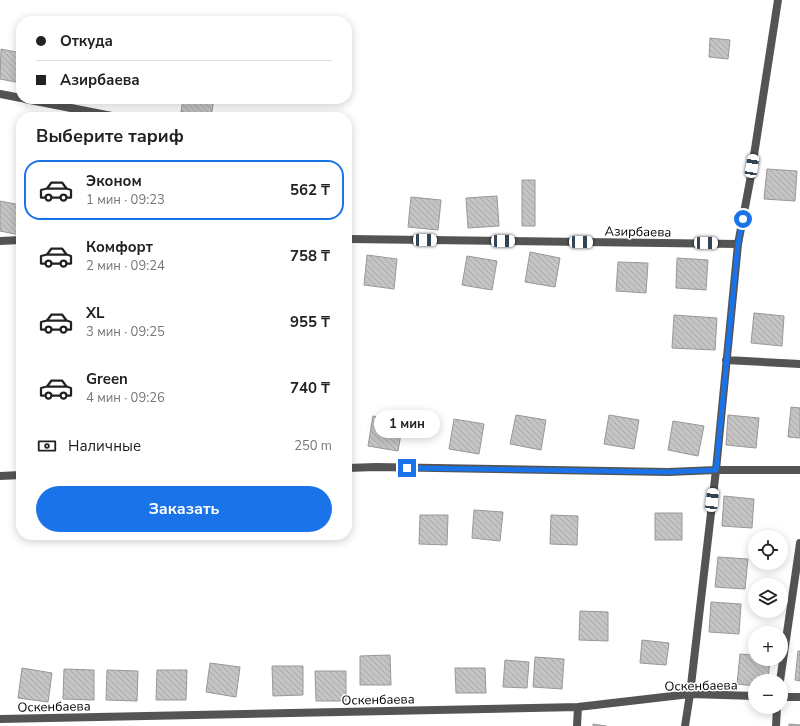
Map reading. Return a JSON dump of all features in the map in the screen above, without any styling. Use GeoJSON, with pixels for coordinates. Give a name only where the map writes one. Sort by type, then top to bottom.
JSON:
{"type":"FeatureCollection","features":[{"type":"Feature","properties":{"kind":"street"},"geometry":{"type":"LineString","coordinates":[[685,726],[716,470],[738,244],[750,181],[778,0]]}},
{"type":"Feature","properties":{"kind":"street"},"geometry":{"type":"LineString","coordinates":[[0,94],[16,97]]}},
{"type":"Feature","properties":{"kind":"street"},"geometry":{"type":"LineString","coordinates":[[51,104],[91,112]]}},
{"type":"Feature","properties":{"kind":"street","name":"Азирбаева"},"geometry":{"type":"LineString","coordinates":[[352,239],[738,244]]}},
{"type":"Feature","properties":{"kind":"street"},"geometry":{"type":"LineString","coordinates":[[0,241],[16,240]]}},
{"type":"Feature","properties":{"kind":"street"},"geometry":{"type":"LineString","coordinates":[[726,360],[800,364]]}},
{"type":"Feature","properties":{"kind":"street"},"geometry":{"type":"LineString","coordinates":[[352,468],[668,472],[716,470],[800,470]]}},
{"type":"Feature","properties":{"kind":"street"},"geometry":{"type":"LineString","coordinates":[[0,476],[16,475]]}},
{"type":"Feature","properties":{"kind":"street"},"geometry":{"type":"LineString","coordinates":[[781,674],[797,593],[800,543]]}},
{"type":"Feature","properties":{"kind":"street","name":"Оскенбаева"},"geometry":{"type":"LineString","coordinates":[[0,719],[578,707],[690,694],[748,696]]}},
{"type":"Feature","properties":{"kind":"street"},"geometry":{"type":"LineString","coordinates":[[788,696],[800,697]]}},
{"type":"Feature","properties":{"kind":"street"},"geometry":{"type":"LineString","coordinates":[[577,726],[578,707]]}},
{"type":"Feature","properties":{"kind":"street"},"geometry":{"type":"LineString","coordinates":[[776,726],[777,714]]}},
{"type":"Feature","properties":{"kind":"building"},"geometry":{"type":"Polygon","coordinates":[[[710,38],[730,40],[728,59],[709,57],[710,38]]]}},
{"type":"Feature","properties":{"kind":"building"},"geometry":{"type":"Polygon","coordinates":[[[1,49],[16,52],[16,82],[0,79],[1,49]]]}},
{"type":"Feature","properties":{"kind":"building"},"geometry":{"type":"Polygon","coordinates":[[[182,104],[213,104],[212,112],[181,112],[182,104]]]}},
{"type":"Feature","properties":{"kind":"building"},"geometry":{"type":"Polygon","coordinates":[[[767,169],[797,171],[795,201],[764,199],[767,169]]]}},
{"type":"Feature","properties":{"kind":"building"},"geometry":{"type":"Polygon","coordinates":[[[522,180],[535,180],[535,226],[522,226],[522,180]]]}},
{"type":"Feature","properties":{"kind":"building"},"geometry":{"type":"Polygon","coordinates":[[[497,196],[499,226],[468,228],[466,198],[497,196]]]}},
{"type":"Feature","properties":{"kind":"building"},"geometry":{"type":"Polygon","coordinates":[[[411,197],[441,200],[438,230],[408,227],[411,197]]]}},
{"type":"Feature","properties":{"kind":"building"},"geometry":{"type":"Polygon","coordinates":[[[0,201],[16,204],[16,234],[0,231],[0,201]]]}},
{"type":"Feature","properties":{"kind":"building"},"geometry":{"type":"Polygon","coordinates":[[[530,252],[560,258],[555,287],[525,282],[530,252]]]}},
{"type":"Feature","properties":{"kind":"building"},"geometry":{"type":"Polygon","coordinates":[[[367,255],[397,259],[394,289],[364,285],[367,255]]]}},
{"type":"Feature","properties":{"kind":"building"},"geometry":{"type":"Polygon","coordinates":[[[467,256],[497,261],[492,290],[462,285],[467,256]]]}},
{"type":"Feature","properties":{"kind":"building"},"geometry":{"type":"Polygon","coordinates":[[[677,258],[708,260],[706,290],[676,288],[677,258]]]}},
{"type":"Feature","properties":{"kind":"building"},"geometry":{"type":"Polygon","coordinates":[[[618,262],[648,263],[646,293],[616,291],[618,262]]]}},
{"type":"Feature","properties":{"kind":"building"},"geometry":{"type":"Polygon","coordinates":[[[754,313],[784,316],[782,346],[751,343],[754,313]]]}},
{"type":"Feature","properties":{"kind":"building"},"geometry":{"type":"Polygon","coordinates":[[[674,315],[717,318],[715,350],[672,348],[674,315]]]}},
{"type":"Feature","properties":{"kind":"building"},"geometry":{"type":"Polygon","coordinates":[[[791,407],[800,408],[800,438],[788,437],[791,407]]]}},
{"type":"Feature","properties":{"kind":"building"},"geometry":{"type":"Polygon","coordinates":[[[516,415],[546,420],[541,450],[510,444],[516,415]]]}},
{"type":"Feature","properties":{"kind":"building"},"geometry":{"type":"Polygon","coordinates":[[[609,415],[639,420],[634,449],[604,444],[609,415]]]}},
{"type":"Feature","properties":{"kind":"building"},"geometry":{"type":"Polygon","coordinates":[[[728,415],[759,418],[756,448],[726,445],[728,415]]]}},
{"type":"Feature","properties":{"kind":"building"},"geometry":{"type":"Polygon","coordinates":[[[373,416],[403,422],[398,451],[368,446],[373,416]]]}},
{"type":"Feature","properties":{"kind":"building"},"geometry":{"type":"Polygon","coordinates":[[[454,419],[484,424],[479,454],[449,449],[454,419]]]}},
{"type":"Feature","properties":{"kind":"building"},"geometry":{"type":"Polygon","coordinates":[[[673,421],[704,426],[698,456],[668,450],[673,421]]]}},
{"type":"Feature","properties":{"kind":"building"},"geometry":{"type":"Polygon","coordinates":[[[724,496],[754,499],[752,528],[722,526],[724,496]]]}},
{"type":"Feature","properties":{"kind":"building"},"geometry":{"type":"Polygon","coordinates":[[[474,510],[503,512],[500,541],[472,538],[474,510]]]}},
{"type":"Feature","properties":{"kind":"building"},"geometry":{"type":"Polygon","coordinates":[[[655,513],[682,513],[682,540],[655,540],[655,513]]]}},
{"type":"Feature","properties":{"kind":"building"},"geometry":{"type":"Polygon","coordinates":[[[420,515],[448,515],[447,545],[419,544],[420,515]]]}},
{"type":"Feature","properties":{"kind":"building"},"geometry":{"type":"Polygon","coordinates":[[[551,515],[578,516],[577,545],[550,544],[551,515]]]}},
{"type":"Feature","properties":{"kind":"building"},"geometry":{"type":"Polygon","coordinates":[[[718,557],[748,559],[745,589],[715,587],[718,557]]]}},
{"type":"Feature","properties":{"kind":"building"},"geometry":{"type":"Polygon","coordinates":[[[711,602],[741,604],[739,634],[709,632],[711,602]]]}},
{"type":"Feature","properties":{"kind":"building"},"geometry":{"type":"Polygon","coordinates":[[[580,611],[608,612],[608,641],[579,640],[580,611]]]}},
{"type":"Feature","properties":{"kind":"building"},"geometry":{"type":"Polygon","coordinates":[[[642,640],[669,643],[666,665],[640,663],[642,640]]]}},
{"type":"Feature","properties":{"kind":"building"},"geometry":{"type":"Polygon","coordinates":[[[798,651],[800,651],[800,681],[795,680],[798,651]]]}},
{"type":"Feature","properties":{"kind":"building"},"geometry":{"type":"Polygon","coordinates":[[[740,654],[748,655],[748,666],[769,666],[769,674],[748,674],[748,685],[737,684],[740,654]]]}},
{"type":"Feature","properties":{"kind":"building"},"geometry":{"type":"Polygon","coordinates":[[[390,655],[391,685],[360,685],[360,656],[390,655]]]}},
{"type":"Feature","properties":{"kind":"building"},"geometry":{"type":"Polygon","coordinates":[[[535,657],[564,659],[562,689],[533,687],[535,657]]]}},
{"type":"Feature","properties":{"kind":"building"},"geometry":{"type":"Polygon","coordinates":[[[505,660],[529,662],[527,688],[503,687],[505,660]]]}},
{"type":"Feature","properties":{"kind":"building"},"geometry":{"type":"Polygon","coordinates":[[[210,663],[240,667],[236,697],[206,692],[210,663]]]}},
{"type":"Feature","properties":{"kind":"building"},"geometry":{"type":"Polygon","coordinates":[[[272,666],[303,666],[303,695],[273,696],[272,666]]]}},
{"type":"Feature","properties":{"kind":"building"},"geometry":{"type":"Polygon","coordinates":[[[22,668],[52,673],[48,702],[18,698],[22,668]]]}},
{"type":"Feature","properties":{"kind":"building"},"geometry":{"type":"Polygon","coordinates":[[[455,668],[485,668],[486,693],[456,693],[455,668]]]}},
{"type":"Feature","properties":{"kind":"building"},"geometry":{"type":"Polygon","coordinates":[[[64,669],[94,670],[94,700],[63,699],[64,669]]]}},
{"type":"Feature","properties":{"kind":"building"},"geometry":{"type":"Polygon","coordinates":[[[107,670],[138,671],[137,701],[106,700],[107,670]]]}},
{"type":"Feature","properties":{"kind":"building"},"geometry":{"type":"Polygon","coordinates":[[[157,670],[187,670],[186,700],[156,700],[157,670]]]}},
{"type":"Feature","properties":{"kind":"building"},"geometry":{"type":"Polygon","coordinates":[[[315,671],[346,671],[346,701],[316,701],[315,671]]]}},
{"type":"Feature","properties":{"kind":"building"},"geometry":{"type":"Polygon","coordinates":[[[593,724],[606,726],[593,726],[593,724]]]}},
{"type":"Feature","properties":{"kind":"building"},"geometry":{"type":"Polygon","coordinates":[[[789,724],[800,725],[800,726],[789,726],[789,724]]]}},
{"type":"Feature","properties":{"kind":"route"},"geometry":{"type":"LineString","coordinates":[[407,468],[668,472],[716,470],[738,244],[743,219]]}}]}
